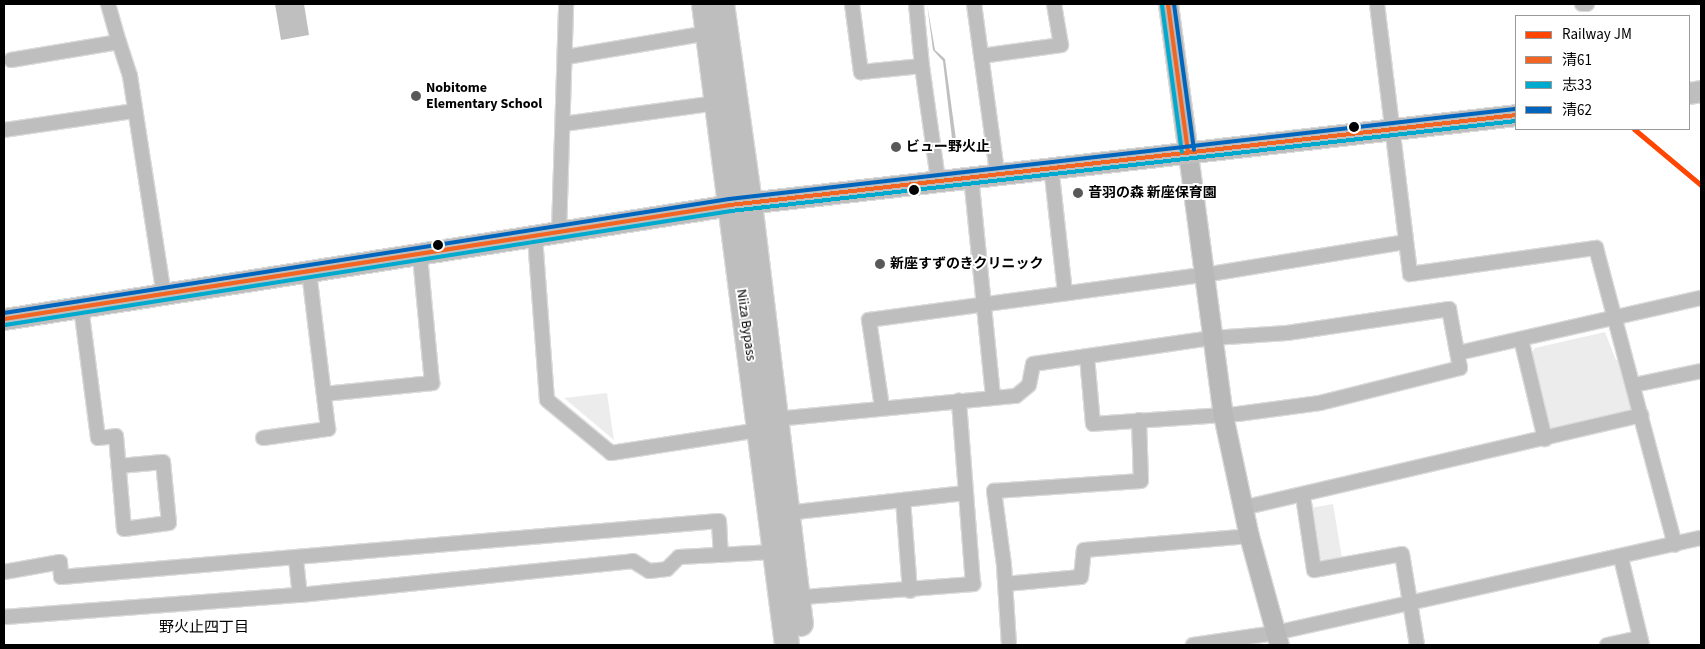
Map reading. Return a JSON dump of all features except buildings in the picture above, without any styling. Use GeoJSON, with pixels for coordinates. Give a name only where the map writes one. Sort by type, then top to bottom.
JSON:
{"type":"FeatureCollection","features":[{"type":"Feature","properties":{"kind":"highway","name":"Niiza Bypass"},"geometry":{"type":"LineString","coordinates":[[704,4],[717,103],[740,204]]}},
{"type":"Feature","properties":{"kind":"highway","name":"Niiza Bypass"},"geometry":{"type":"LineString","coordinates":[[722,4],[740,204],[768,424],[786,513],[789,598],[787,645]]}},
{"type":"Feature","properties":{"kind":"highway","name":"Niiza Bypass"},"geometry":{"type":"LineString","coordinates":[[768,424],[774,552],[803,645]]}},
{"type":"Feature","properties":{"kind":"main road"},"geometry":{"type":"LineString","coordinates":[[4,319],[740,204],[1051,166],[1515,115]]}},
{"type":"Feature","properties":{"kind":"street"},"geometry":{"type":"LineString","coordinates":[[108,4],[130,76],[164,294]]}},
{"type":"Feature","properties":{"kind":"street"},"geometry":{"type":"LineString","coordinates":[[559,232],[566,57],[566,4]]}},
{"type":"Feature","properties":{"kind":"street"},"geometry":{"type":"LineString","coordinates":[[852,4],[861,72],[922,66]]}},
{"type":"Feature","properties":{"kind":"street"},"geometry":{"type":"LineString","coordinates":[[916,4],[922,66],[938,180]]}},
{"type":"Feature","properties":{"kind":"street"},"geometry":{"type":"LineString","coordinates":[[974,4],[997,173]]}},
{"type":"Feature","properties":{"kind":"street"},"geometry":{"type":"LineString","coordinates":[[981,56],[1060,45],[1054,4]]}},
{"type":"Feature","properties":{"kind":"street"},"geometry":{"type":"LineString","coordinates":[[1168,4],[1224,415],[1242,508],[1277,639]]}},
{"type":"Feature","properties":{"kind":"street"},"geometry":{"type":"LineString","coordinates":[[1377,4],[1394,127],[1405,242],[1410,274],[1596,248],[1634,385],[1675,545]]}},
{"type":"Feature","properties":{"kind":"street"},"geometry":{"type":"LineString","coordinates":[[566,57],[708,33]]}},
{"type":"Feature","properties":{"kind":"street"},"geometry":{"type":"LineString","coordinates":[[11,60],[119,42]]}},
{"type":"Feature","properties":{"kind":"street"},"geometry":{"type":"LineString","coordinates":[[562,124],[717,103]]}},
{"type":"Feature","properties":{"kind":"street"},"geometry":{"type":"LineString","coordinates":[[4,130],[134,111]]}},
{"type":"Feature","properties":{"kind":"street"},"geometry":{"type":"LineString","coordinates":[[1051,166],[1065,293]]}},
{"type":"Feature","properties":{"kind":"street"},"geometry":{"type":"LineString","coordinates":[[971,176],[993,398]]}},
{"type":"Feature","properties":{"kind":"street"},"geometry":{"type":"LineString","coordinates":[[535,237],[547,400],[611,453],[768,424],[882,407],[1016,396],[1028,384],[1033,364],[1212,338],[1287,334],[1449,309],[1460,368],[1320,403],[1224,415],[1093,424],[1087,357]]}},
{"type":"Feature","properties":{"kind":"street"},"geometry":{"type":"LineString","coordinates":[[882,407],[869,320],[1204,274],[1405,242]]}},
{"type":"Feature","properties":{"kind":"street"},"geometry":{"type":"LineString","coordinates":[[324,394],[432,383],[420,255]]}},
{"type":"Feature","properties":{"kind":"street"},"geometry":{"type":"LineString","coordinates":[[263,438],[328,429],[309,272]]}},
{"type":"Feature","properties":{"kind":"street"},"geometry":{"type":"LineString","coordinates":[[1458,353],[1616,319],[1701,298]]}},
{"type":"Feature","properties":{"kind":"street"},"geometry":{"type":"LineString","coordinates":[[81,307],[98,438],[116,436],[124,529],[169,523],[163,462],[119,466]]}},
{"type":"Feature","properties":{"kind":"street"},"geometry":{"type":"LineString","coordinates":[[1521,339],[1545,439]]}},
{"type":"Feature","properties":{"kind":"street"},"geometry":{"type":"LineString","coordinates":[[1634,385],[1701,372]]}},
{"type":"Feature","properties":{"kind":"street"},"geometry":{"type":"LineString","coordinates":[[789,598],[910,591],[973,584],[959,401]]}},
{"type":"Feature","properties":{"kind":"street"},"geometry":{"type":"LineString","coordinates":[[1242,508],[1302,496],[1641,415]]}},
{"type":"Feature","properties":{"kind":"street"},"geometry":{"type":"LineString","coordinates":[[1009,645],[1005,584],[994,491],[1141,481],[1139,420]]}},
{"type":"Feature","properties":{"kind":"street"},"geometry":{"type":"LineString","coordinates":[[786,513],[965,493]]}},
{"type":"Feature","properties":{"kind":"street"},"geometry":{"type":"LineString","coordinates":[[1302,496],[1314,570],[1402,554],[1417,645]]}},
{"type":"Feature","properties":{"kind":"street"},"geometry":{"type":"LineString","coordinates":[[903,500],[910,591]]}},
{"type":"Feature","properties":{"kind":"street"},"geometry":{"type":"LineString","coordinates":[[4,572],[60,562],[60,577],[719,521],[721,555]]}},
{"type":"Feature","properties":{"kind":"street"},"geometry":{"type":"LineString","coordinates":[[1005,584],[1081,577],[1084,550],[1249,536]]}},
{"type":"Feature","properties":{"kind":"street"},"geometry":{"type":"LineString","coordinates":[[1194,645],[1277,639],[1409,604],[1621,558],[1701,538]]}},
{"type":"Feature","properties":{"kind":"street"},"geometry":{"type":"LineString","coordinates":[[4,617],[300,595],[633,561],[649,571],[667,570],[679,557],[774,552]]}},
{"type":"Feature","properties":{"kind":"street"},"geometry":{"type":"LineString","coordinates":[[296,558],[300,595]]}},
{"type":"Feature","properties":{"kind":"street"},"geometry":{"type":"LineString","coordinates":[[1607,645],[1641,642],[1621,558]]}},
{"type":"Feature","properties":{"kind":"shaded area"},"geometry":{"type":"Polygon","coordinates":[[[275,4],[304,4],[309,35],[281,40],[275,4]]]}},
{"type":"Feature","properties":{"kind":"shaded area"},"geometry":{"type":"Polygon","coordinates":[[[927,4],[935,50],[945,59],[957,147],[953,147],[943,61],[933,50],[927,4]]]}},
{"type":"Feature","properties":{"kind":"shaded area"},"geometry":{"type":"Polygon","coordinates":[[[1605,332],[1616,360],[1620,359],[1633,408],[1628,414],[1552,433],[1546,429],[1532,352],[1535,348],[1605,332]]]}},
{"type":"Feature","properties":{"kind":"shaded area"},"geometry":{"type":"Polygon","coordinates":[[[607,393],[614,440],[564,398],[607,393]]]}},
{"type":"Feature","properties":{"kind":"shaded area"},"geometry":{"type":"Polygon","coordinates":[[[1333,504],[1342,558],[1324,561],[1318,557],[1310,508],[1333,504]]]}},
{"type":"Feature","properties":{"kind":"rail line","name":"JM"},"geometry":{"type":"LineString","coordinates":[[1635,130],[1701,185]]}},
{"type":"Feature","properties":{"kind":"transit line","name":"清61"},"geometry":{"type":"LineString","coordinates":[[1168,4],[1188,151]]}},
{"type":"Feature","properties":{"kind":"transit line","name":"清62"},"geometry":{"type":"LineString","coordinates":[[1174,4],[1194,150]]}},
{"type":"Feature","properties":{"kind":"transit line","name":"志33"},"geometry":{"type":"LineString","coordinates":[[1162,5],[1182,152]]}},
{"type":"Feature","properties":{"kind":"transit line","name":"清62"},"geometry":{"type":"LineString","coordinates":[[4,313],[729,199],[1515,109]]}},
{"type":"Feature","properties":{"kind":"transit line","name":"清61"},"geometry":{"type":"LineString","coordinates":[[4,319],[730,205],[1515,115]]}},
{"type":"Feature","properties":{"kind":"transit line","name":"志33"},"geometry":{"type":"LineString","coordinates":[[5,325],[731,211],[1515,121]]}},
{"type":"Feature","properties":{"kind":"place","name":"Nobitome Elementary School"},"geometry":{"type":"Point","coordinates":[416,96]}},
{"type":"Feature","properties":{"kind":"place","name":"ビュー野火止"},"geometry":{"type":"Point","coordinates":[896,147]}},
{"type":"Feature","properties":{"kind":"place","name":"音羽の森 新座保育園"},"geometry":{"type":"Point","coordinates":[1078,193]}},
{"type":"Feature","properties":{"kind":"place","name":"新座すずのきクリニック"},"geometry":{"type":"Point","coordinates":[880,264]}},
{"type":"Feature","properties":{"kind":"district","name":"野火止四丁目"},"geometry":{"type":"Point","coordinates":[204,628]}}]}
